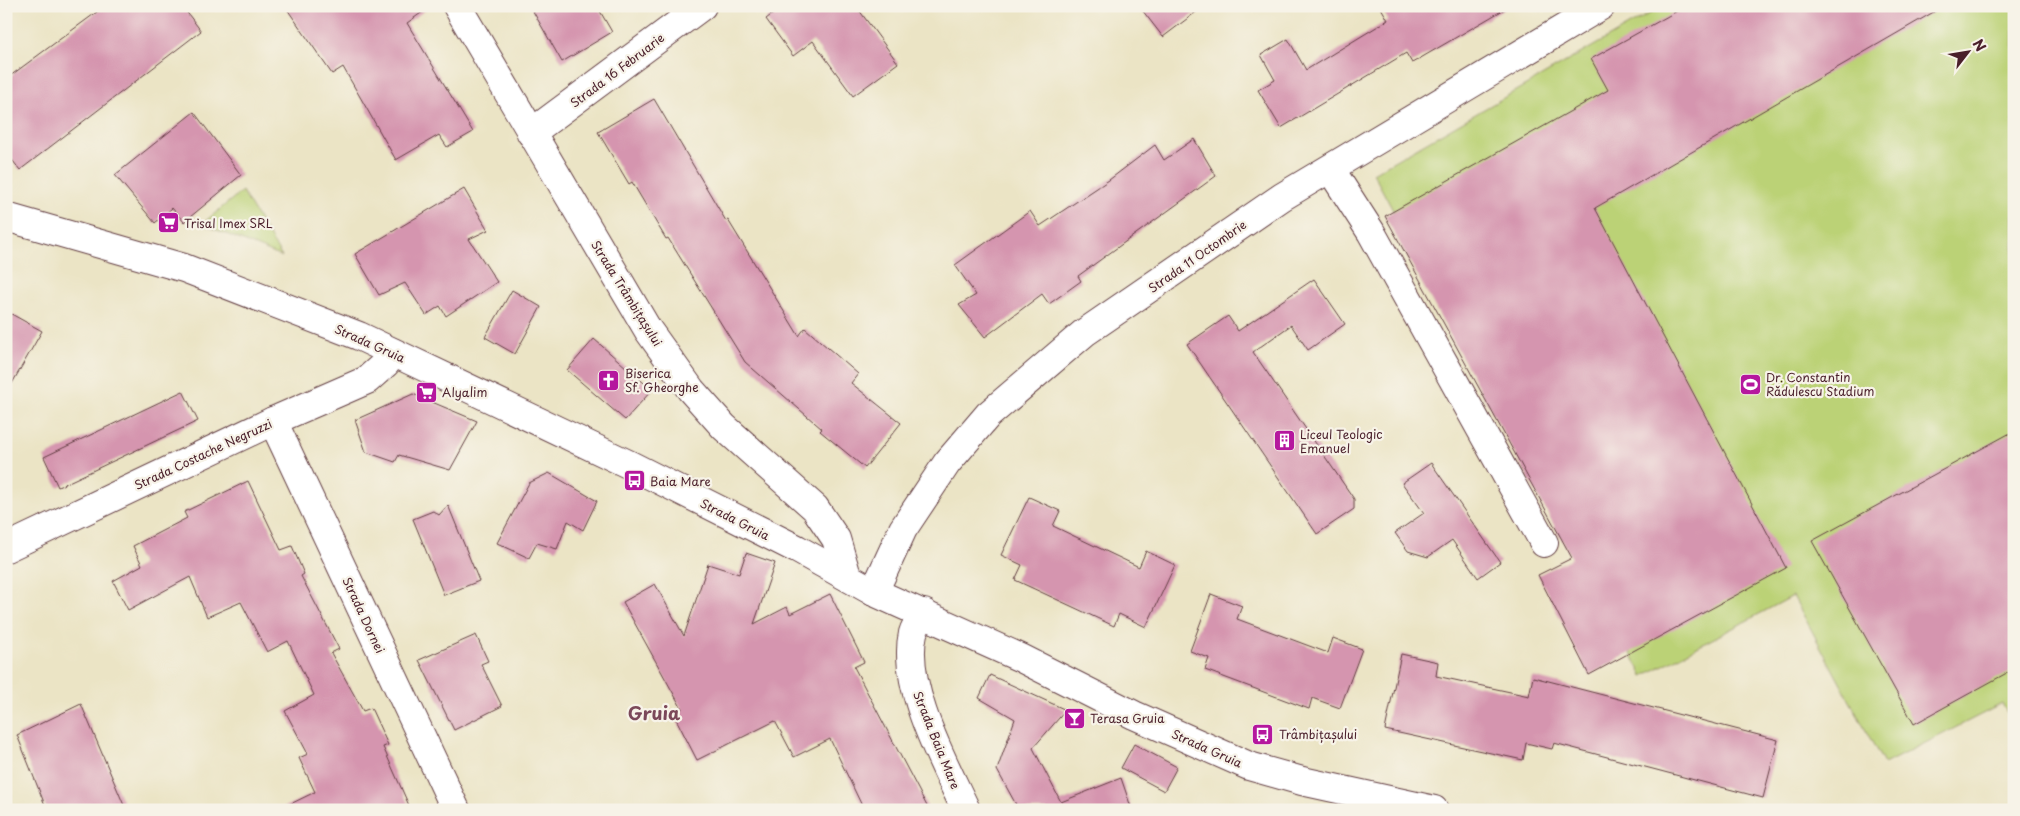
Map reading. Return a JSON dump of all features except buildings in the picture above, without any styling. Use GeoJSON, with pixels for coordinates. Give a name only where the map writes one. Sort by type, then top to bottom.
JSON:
{"type":"FeatureCollection","features":[{"type":"Feature","properties":{"kind":"street","name":"Strada Trâmbițașului"},"geometry":{"type":"LineString","coordinates":[[457,6],[648,330],[691,390],[724,427],[815,508],[836,539],[847,576]]}},
{"type":"Feature","properties":{"kind":"street","name":"Strada 16 Februarie"},"geometry":{"type":"LineString","coordinates":[[531,133],[702,6]]}},
{"type":"Feature","properties":{"kind":"street","name":"Strada 11 Octombrie"},"geometry":{"type":"LineString","coordinates":[[874,592],[903,529],[947,463],[988,415],[1084,333],[1282,197],[1331,170],[1601,6]]}},
{"type":"Feature","properties":{"kind":"street"},"geometry":{"type":"LineString","coordinates":[[1331,170],[1371,232],[1544,543]]}},
{"type":"Feature","properties":{"kind":"street","name":"Strada Gruia"},"geometry":{"type":"LineString","coordinates":[[6,217],[184,268],[359,336],[630,465],[847,576],[874,592],[924,613],[1134,715],[1249,766],[1302,781],[1434,810]]}},
{"type":"Feature","properties":{"kind":"street","name":"Strada Costache Negruzzi"},"geometry":{"type":"LineString","coordinates":[[6,548],[273,421],[367,380],[386,363],[392,352]]}},
{"type":"Feature","properties":{"kind":"street","name":"Strada Dornei"},"geometry":{"type":"LineString","coordinates":[[273,421],[456,810]]}},
{"type":"Feature","properties":{"kind":"street","name":"Strada Baia Mare"},"geometry":{"type":"LineString","coordinates":[[924,613],[913,632],[911,657],[917,697],[966,810]]}},
{"type":"Feature","properties":{"kind":"green space","name":"Dr. Constantin Rădulescu Stadium"},"geometry":{"type":"Polygon","coordinates":[[[1663,6],[2014,6],[2014,723],[2002,704],[1884,764],[1793,596],[1643,676],[1373,173],[1663,6]]]}},
{"type":"Feature","properties":{"kind":"green space"},"geometry":{"type":"Polygon","coordinates":[[[242,191],[282,257],[202,224],[242,191]]]}},
{"type":"Feature","properties":{"kind":"place","name":"Trisal Imex SRL"},"geometry":{"type":"Point","coordinates":[168,223]}},
{"type":"Feature","properties":{"kind":"place","name":"Biserica Sf. Gheorghe"},"geometry":{"type":"Point","coordinates":[609,380]}},
{"type":"Feature","properties":{"kind":"place","name":"Dr. Constantin Rădulescu Stadium"},"geometry":{"type":"Point","coordinates":[1750,384]}},
{"type":"Feature","properties":{"kind":"place","name":"Alyalim"},"geometry":{"type":"Point","coordinates":[426,392]}},
{"type":"Feature","properties":{"kind":"place","name":"Liceul Teologic Emanuel"},"geometry":{"type":"Point","coordinates":[1284,441]}},
{"type":"Feature","properties":{"kind":"place","name":"Baia Mare"},"geometry":{"type":"Point","coordinates":[634,481]}},
{"type":"Feature","properties":{"kind":"place","name":"Terasa Gruia"},"geometry":{"type":"Point","coordinates":[1074,718]}},
{"type":"Feature","properties":{"kind":"place","name":"Trâmbițașului"},"geometry":{"type":"Point","coordinates":[1263,734]}},
{"type":"Feature","properties":{"kind":"district","name":"Gruia"},"geometry":{"type":"Point","coordinates":[654,712]}}]}
